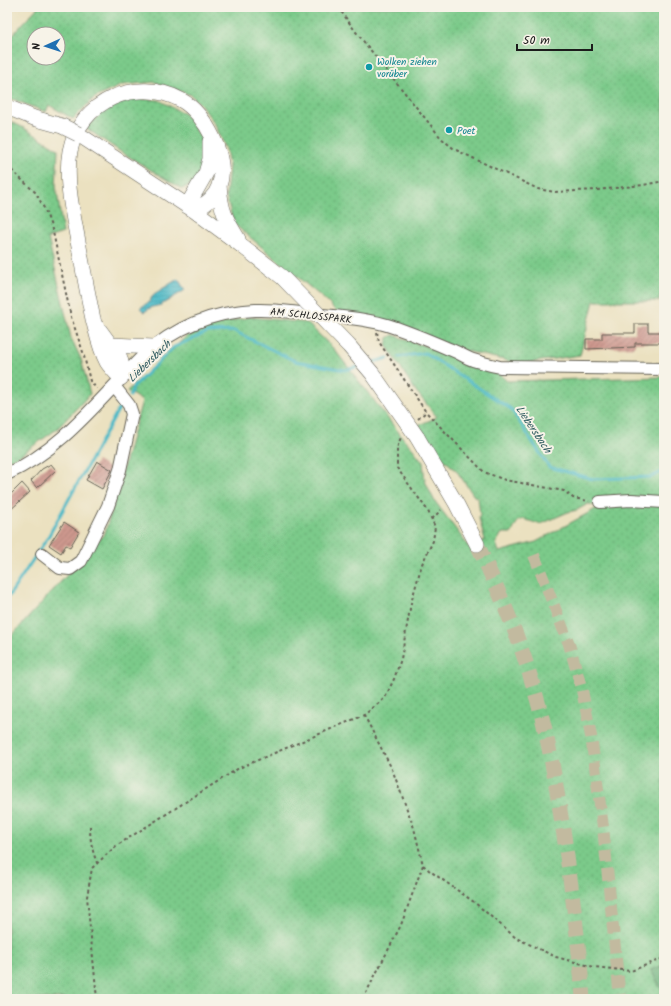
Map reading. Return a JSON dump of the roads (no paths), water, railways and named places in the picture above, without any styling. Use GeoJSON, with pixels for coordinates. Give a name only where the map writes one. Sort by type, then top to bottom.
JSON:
{"type":"FeatureCollection","features":[{"type":"Feature","properties":{"kind":"main road"},"geometry":{"type":"LineString","coordinates":[[119,380],[103,355],[99,343],[70,201],[68,176],[70,151],[78,128],[92,111],[108,99],[126,92],[144,90],[169,94],[194,110],[203,120],[219,150],[222,168],[219,185],[221,207],[224,216],[241,246]]}},
{"type":"Feature","properties":{"kind":"main road"},"geometry":{"type":"LineString","coordinates":[[7,107],[34,118],[62,126],[78,134],[191,209],[282,277],[349,346],[372,373],[417,437],[457,505],[477,544]]}},
{"type":"Feature","properties":{"kind":"main road"},"geometry":{"type":"LineString","coordinates":[[191,209],[206,173],[210,159],[210,133]]}},
{"type":"Feature","properties":{"kind":"main road"},"geometry":{"type":"LineString","coordinates":[[191,209],[210,201],[219,185]]}},
{"type":"Feature","properties":{"kind":"main road"},"geometry":{"type":"LineString","coordinates":[[94,320],[101,333],[112,345],[120,358],[119,380]]}},
{"type":"Feature","properties":{"kind":"main road"},"geometry":{"type":"LineString","coordinates":[[112,345],[154,347]]}},
{"type":"Feature","properties":{"kind":"street","name":"AM SCHLOSSPARK"},"geometry":{"type":"LineString","coordinates":[[7,474],[38,457],[68,434],[119,380],[154,347],[169,336],[205,318],[229,313],[256,310],[374,322],[456,352],[473,360],[500,367],[664,370]]}},
{"type":"Feature","properties":{"kind":"street"},"geometry":{"type":"LineString","coordinates":[[42,554],[60,568],[70,569],[81,561],[108,506],[120,470],[132,414],[119,380]]}},
{"type":"Feature","properties":{"kind":"street"},"geometry":{"type":"LineString","coordinates":[[600,502],[631,500],[664,502]]}},
{"type":"Feature","properties":{"kind":"water"},"geometry":{"type":"Polygon","coordinates":[[[178,279],[185,290],[161,305],[152,307],[144,312],[140,308],[149,302],[154,294],[178,279]]]}},
{"type":"Feature","properties":{"kind":"waterway","name":"Liebersbach"},"geometry":{"type":"LineString","coordinates":[[130,396],[133,387],[174,347],[208,332],[234,331],[295,361],[345,370],[361,366]]}},
{"type":"Feature","properties":{"kind":"waterway","name":"Liebersbach"},"geometry":{"type":"LineString","coordinates":[[399,357],[425,353],[511,409],[549,467],[593,479],[651,477],[664,471]]}},
{"type":"Feature","properties":{"kind":"waterway","name":"Liebersbach"},"geometry":{"type":"LineString","coordinates":[[370,363],[388,358]]}},
{"type":"Feature","properties":{"kind":"waterway","name":"Liebersbach"},"geometry":{"type":"LineString","coordinates":[[7,596],[9,596],[48,537],[123,401]]}},
{"type":"Feature","properties":{"kind":"tunnel"},"geometry":{"type":"LineString","coordinates":[[477,544],[514,629],[543,720],[555,778],[567,856],[583,999]]}},
{"type":"Feature","properties":{"kind":"tunnel"},"geometry":{"type":"LineString","coordinates":[[534,555],[569,644],[582,690],[591,736],[603,827],[620,999]]}},
{"type":"Feature","properties":{"kind":"place","name":"Wolken ziehen vorüber"},"geometry":{"type":"Point","coordinates":[369,67]}},
{"type":"Feature","properties":{"kind":"place","name":"Poet"},"geometry":{"type":"Point","coordinates":[449,130]}}]}
